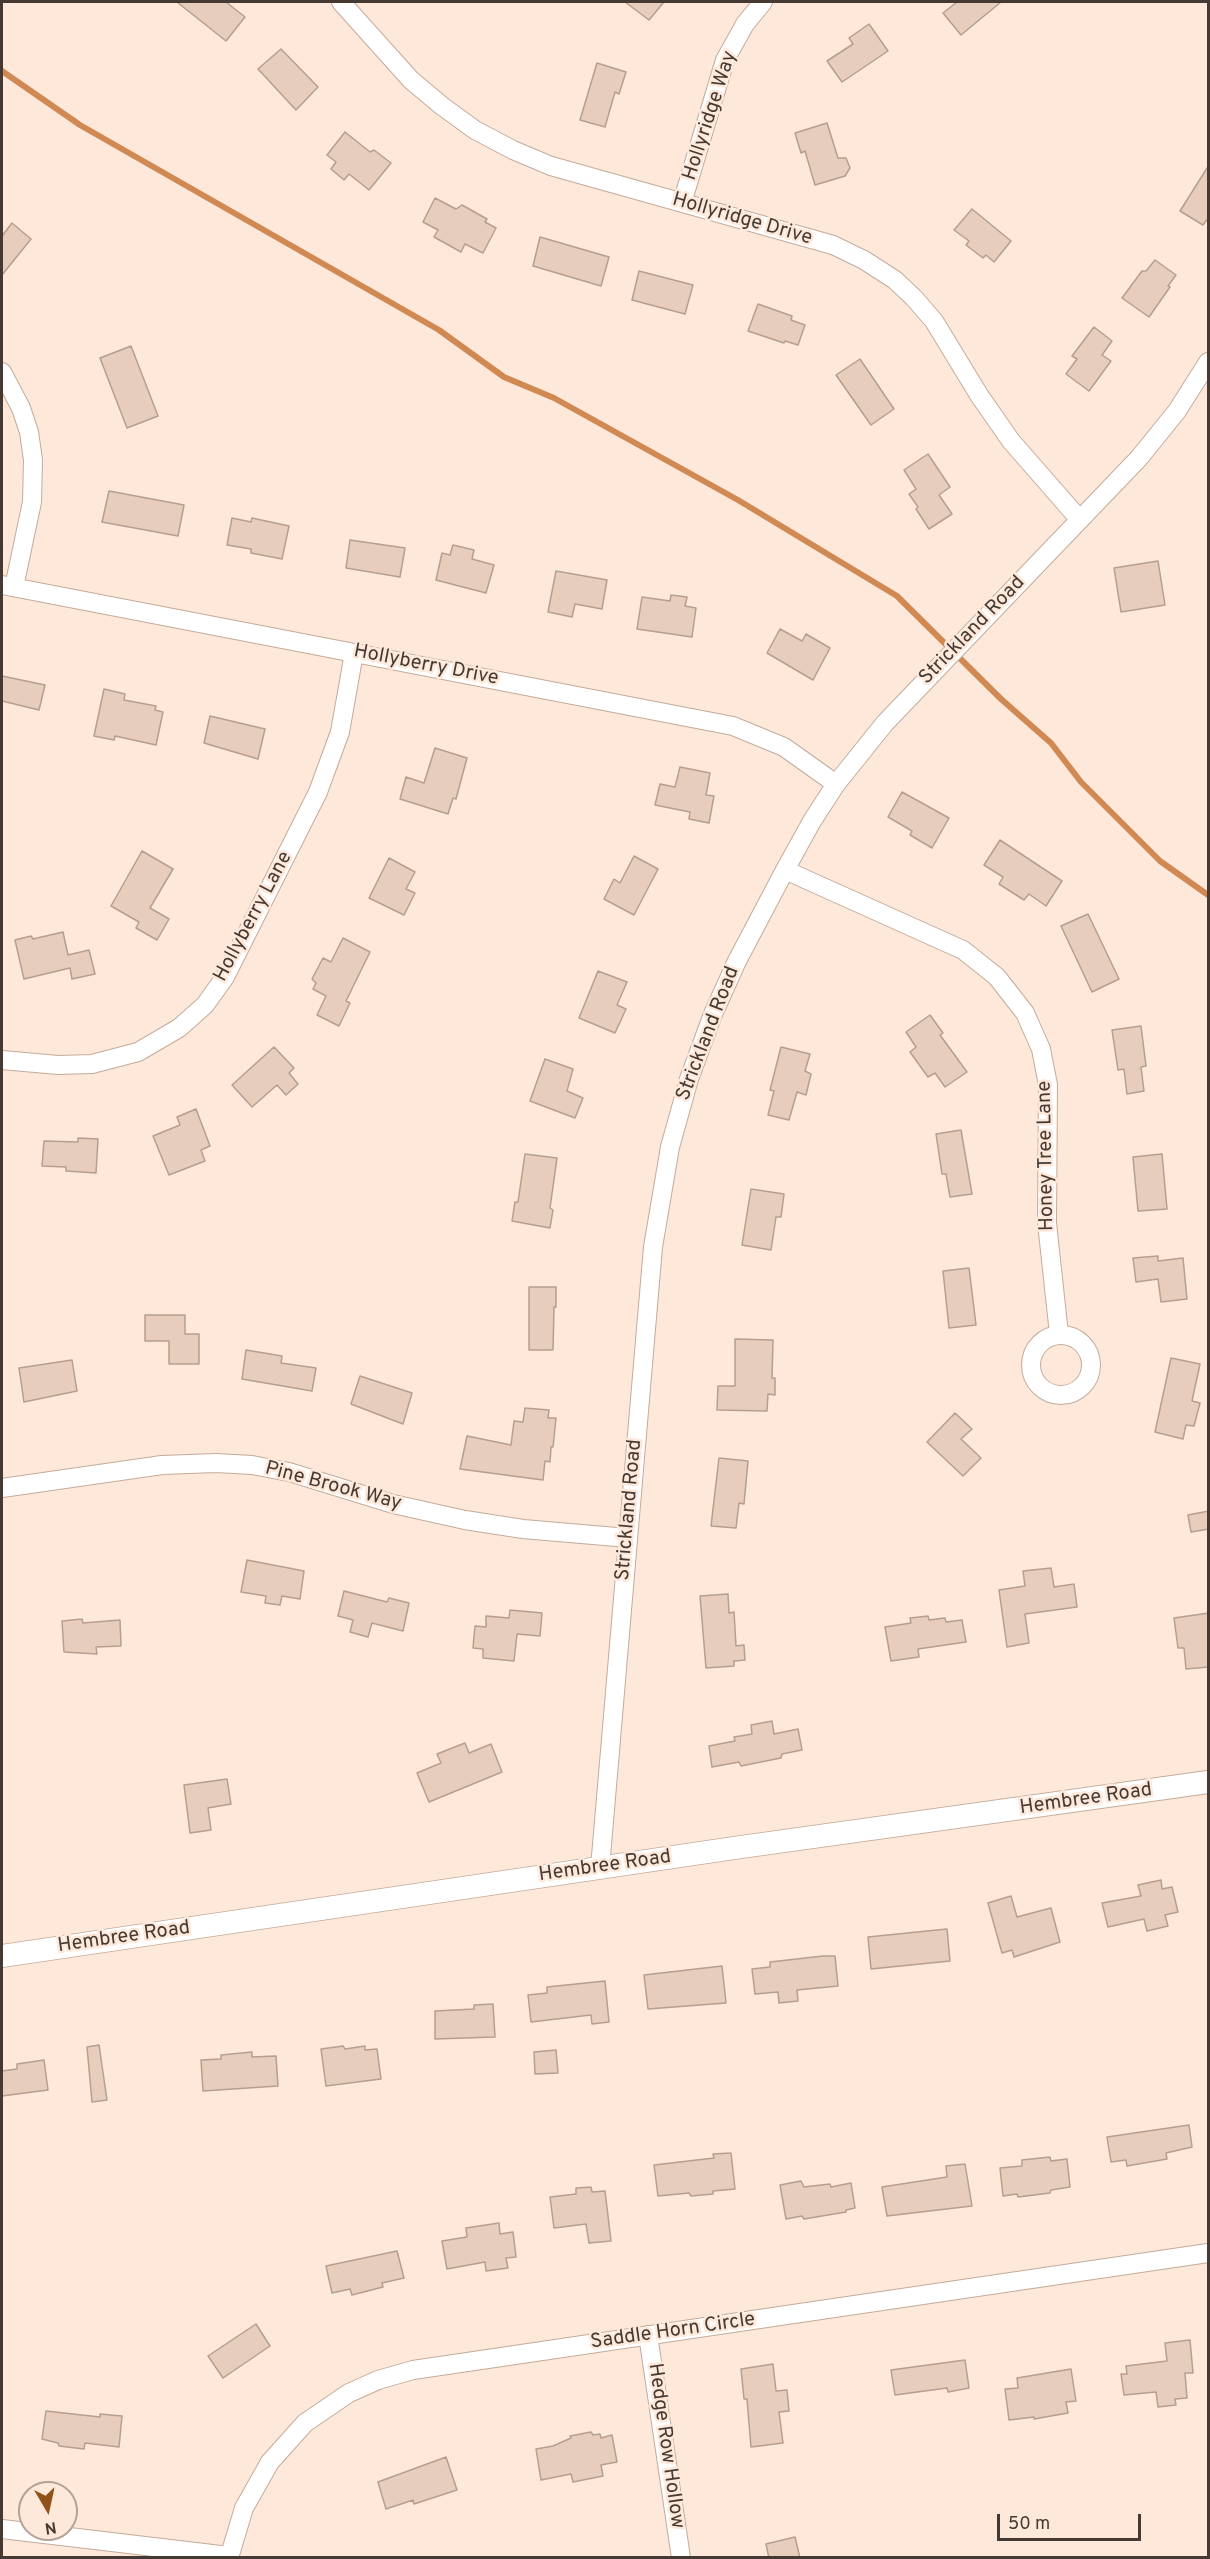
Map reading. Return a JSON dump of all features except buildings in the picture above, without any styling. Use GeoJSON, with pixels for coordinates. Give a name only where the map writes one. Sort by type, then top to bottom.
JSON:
{"type":"FeatureCollection","features":[{"type":"Feature","properties":{"kind":"street","name":"Hollyridge Drive"},"geometry":{"type":"LineString","coordinates":[[341,2],[411,80],[475,130],[513,150],[551,166],[833,245],[864,260],[895,280],[934,321],[979,395],[1011,441],[1080,520]]}},
{"type":"Feature","properties":{"kind":"street","name":"Hollyridge Way"},"geometry":{"type":"LineString","coordinates":[[682,203],[725,60],[745,24],[763,2]]}},
{"type":"Feature","properties":{"kind":"street","name":"Strickland Road"},"geometry":{"type":"LineString","coordinates":[[600,1868],[653,1247],[670,1147],[688,1079],[713,1014],[737,961],[785,870],[836,784],[885,723],[1139,458],[1171,419],[1209,362]]}},
{"type":"Feature","properties":{"kind":"street"},"geometry":{"type":"LineString","coordinates":[[2,372],[21,408],[33,460],[32,502],[8,586]]}},
{"type":"Feature","properties":{"kind":"street","name":"Hollyberry Drive"},"geometry":{"type":"LineString","coordinates":[[8,586],[733,726],[784,747],[836,784]]}},
{"type":"Feature","properties":{"kind":"street","name":"Hollyberry Lane"},"geometry":{"type":"LineString","coordinates":[[2,1060],[58,1065],[92,1064],[138,1052],[179,1028],[204,1005],[225,977],[318,792],[340,732],[354,652]]}},
{"type":"Feature","properties":{"kind":"street","name":"Honey Tree Lane"},"geometry":{"type":"LineString","coordinates":[[785,870],[963,951],[997,977],[1025,1013],[1041,1049],[1048,1085],[1047,1223],[1059,1334]]}},
{"type":"Feature","properties":{"kind":"street","name":"Pine Brook Way"},"geometry":{"type":"LineString","coordinates":[[2,1488],[162,1466],[216,1463],[252,1465],[289,1472],[393,1504],[465,1521],[523,1529],[628,1538]]}},
{"type":"Feature","properties":{"kind":"street","name":"Hembree Road"},"geometry":{"type":"LineString","coordinates":[[2,1956],[1209,1782]]}},
{"type":"Feature","properties":{"kind":"street","name":"Saddle Horn Circle"},"geometry":{"type":"LineString","coordinates":[[229,2557],[244,2508],[270,2462],[305,2423],[349,2393],[378,2380],[413,2370],[1209,2253]]}},
{"type":"Feature","properties":{"kind":"street","name":"Hedge Row Hollow"},"geometry":{"type":"LineString","coordinates":[[648,2335],[681,2558]]}},
{"type":"Feature","properties":{"kind":"street"},"geometry":{"type":"LineString","coordinates":[[2,2529],[229,2557]]}},
{"type":"Feature","properties":{"kind":"waterway"},"geometry":{"type":"LineString","coordinates":[[2,71],[80,125],[439,330],[504,377],[554,398],[738,500],[897,596],[1001,699],[1051,743],[1081,782],[1160,861],[1208,895]]}}]}
